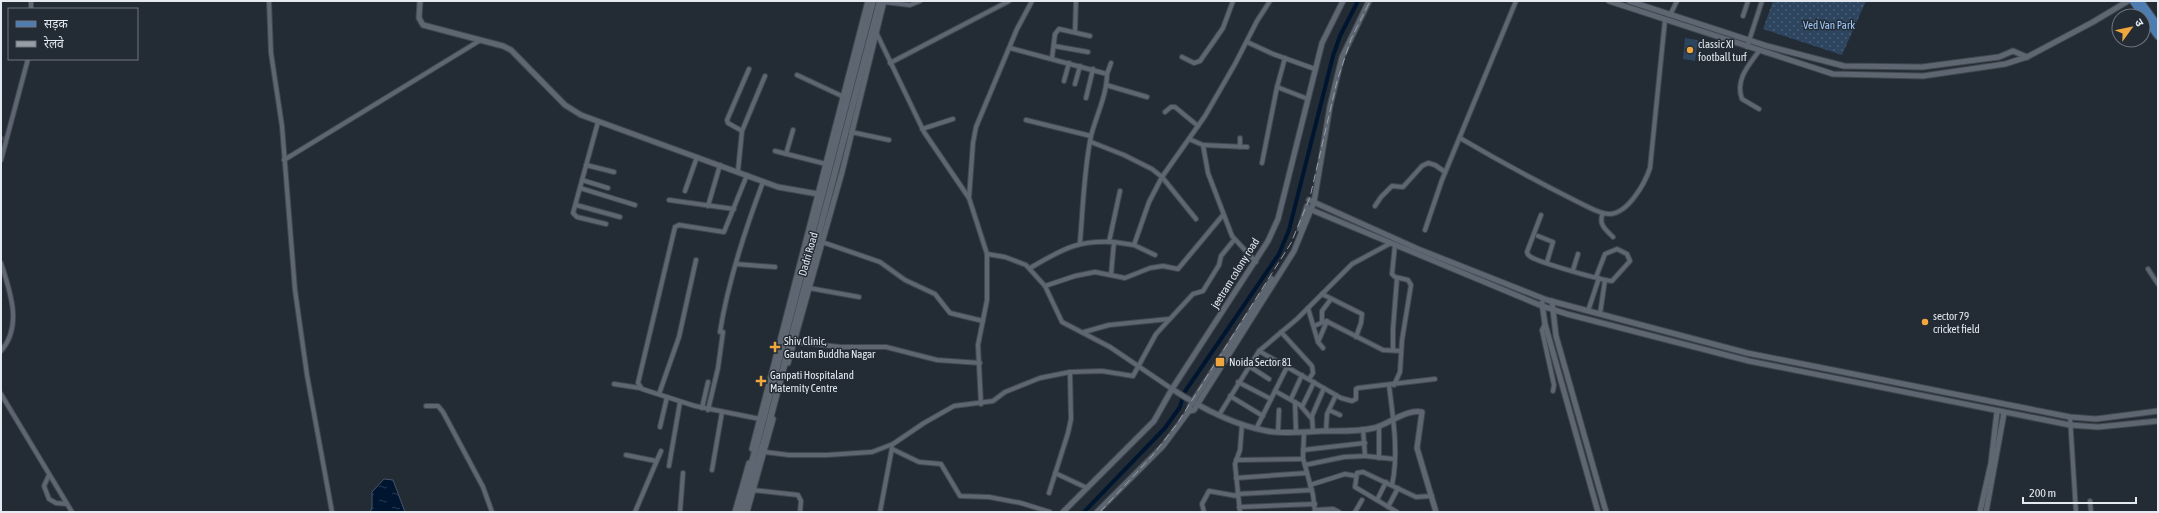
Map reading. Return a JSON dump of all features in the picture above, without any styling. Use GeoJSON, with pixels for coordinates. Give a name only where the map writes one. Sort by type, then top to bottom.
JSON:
{"type":"FeatureCollection","features":[{"type":"Feature","properties":{"kind":"main road"},"geometry":{"type":"LineString","coordinates":[[739,512],[873,1]]}},
{"type":"Feature","properties":{"kind":"main road"},"geometry":{"type":"LineString","coordinates":[[743,512],[765,438],[883,1]]}},
{"type":"Feature","properties":{"kind":"main road"},"geometry":{"type":"LineString","coordinates":[[2132,1],[2158,36]]}},
{"type":"Feature","properties":{"kind":"main road"},"geometry":{"type":"LineString","coordinates":[[2140,1],[2158,26]]}},
{"type":"Feature","properties":{"kind":"street"},"geometry":{"type":"LineString","coordinates":[[269,1],[271,53],[280,109],[295,290],[309,383],[332,512]]}},
{"type":"Feature","properties":{"kind":"street"},"geometry":{"type":"LineString","coordinates":[[420,1],[419,18],[424,25],[510,50],[565,104],[598,122],[738,170],[778,187],[818,194]]}},
{"type":"Feature","properties":{"kind":"street","name":"Dadri Road"},"geometry":{"type":"LineString","coordinates":[[735,512],[868,1]]}},
{"type":"Feature","properties":{"kind":"street"},"geometry":{"type":"LineString","coordinates":[[883,1],[910,6],[920,1]]}},
{"type":"Feature","properties":{"kind":"street","name":"Dadri Road"},"geometry":{"type":"LineString","coordinates":[[747,512],[752,490],[765,452],[822,242],[883,1]]}},
{"type":"Feature","properties":{"kind":"street"},"geometry":{"type":"LineString","coordinates":[[890,63],[1009,1]]}},
{"type":"Feature","properties":{"kind":"street"},"geometry":{"type":"LineString","coordinates":[[969,198],[973,143],[976,127],[1017,29],[1032,1]]}},
{"type":"Feature","properties":{"kind":"street"},"geometry":{"type":"LineString","coordinates":[[1075,32],[1076,1]]}},
{"type":"Feature","properties":{"kind":"street"},"geometry":{"type":"LineString","coordinates":[[1182,57],[1194,63],[1200,61],[1224,28],[1233,1]]}},
{"type":"Feature","properties":{"kind":"street"},"geometry":{"type":"LineString","coordinates":[[1134,245],[1149,202],[1162,177],[1198,126],[1247,42],[1257,21],[1270,1]]}},
{"type":"Feature","properties":{"kind":"street","name":"jeetram colony road"},"geometry":{"type":"LineString","coordinates":[[1063,512],[1154,421],[1256,262],[1278,219],[1322,43],[1342,1]]}},
{"type":"Feature","properties":{"kind":"street"},"geometry":{"type":"LineString","coordinates":[[1096,512],[1163,446],[1189,411],[1194,410],[1195,404],[1294,251],[1312,200],[1330,106],[1342,57],[1369,1]]}},
{"type":"Feature","properties":{"kind":"street"},"geometry":{"type":"LineString","coordinates":[[1425,230],[1445,172],[1516,1]]}},
{"type":"Feature","properties":{"kind":"street"},"geometry":{"type":"LineString","coordinates":[[1609,1],[1759,51],[1842,75],[1932,75],[2005,64],[2027,57],[2093,22],[2128,1]]}},
{"type":"Feature","properties":{"kind":"street"},"geometry":{"type":"LineString","coordinates":[[1629,1],[1750,40],[1844,66],[1922,67],[1995,58],[2013,52],[2027,57]]}},
{"type":"Feature","properties":{"kind":"street"},"geometry":{"type":"LineString","coordinates":[[1670,15],[1677,1]]}},
{"type":"Feature","properties":{"kind":"street"},"geometry":{"type":"LineString","coordinates":[[1743,16],[1747,1]]}},
{"type":"Feature","properties":{"kind":"street"},"geometry":{"type":"LineString","coordinates":[[1747,47],[1761,1]]}},
{"type":"Feature","properties":{"kind":"street"},"geometry":{"type":"LineString","coordinates":[[1460,138],[1544,185],[1603,213],[1615,213],[1623,208],[1634,197],[1648,176],[1652,157],[1665,20]]}},
{"type":"Feature","properties":{"kind":"street"},"geometry":{"type":"LineString","coordinates":[[1052,58],[1055,34],[1059,29],[1090,36]]}},
{"type":"Feature","properties":{"kind":"street"},"geometry":{"type":"LineString","coordinates":[[876,32],[932,147],[969,198],[987,254],[987,300],[978,345],[982,404]]}},
{"type":"Feature","properties":{"kind":"street"},"geometry":{"type":"LineString","coordinates":[[284,160],[479,41]]}},
{"type":"Feature","properties":{"kind":"street"},"geometry":{"type":"LineString","coordinates":[[1247,42],[1316,69]]}},
{"type":"Feature","properties":{"kind":"street"},"geometry":{"type":"LineString","coordinates":[[1054,46],[1088,52]]}},
{"type":"Feature","properties":{"kind":"street"},"geometry":{"type":"LineString","coordinates":[[1010,48],[1052,58],[1107,74]]}},
{"type":"Feature","properties":{"kind":"street"},"geometry":{"type":"LineString","coordinates":[[1759,51],[1743,73],[1740,84],[1742,99],[1759,109]]}},
{"type":"Feature","properties":{"kind":"street"},"geometry":{"type":"LineString","coordinates":[[1262,163],[1276,87],[1285,58]]}},
{"type":"Feature","properties":{"kind":"street"},"geometry":{"type":"LineString","coordinates":[[1,160],[28,60]]}},
{"type":"Feature","properties":{"kind":"street"},"geometry":{"type":"LineString","coordinates":[[1064,81],[1068,63]]}},
{"type":"Feature","properties":{"kind":"street"},"geometry":{"type":"LineString","coordinates":[[1080,242],[1091,136],[1111,63]]}},
{"type":"Feature","properties":{"kind":"street"},"geometry":{"type":"LineString","coordinates":[[1075,84],[1080,66]]}},
{"type":"Feature","properties":{"kind":"street"},"geometry":{"type":"LineString","coordinates":[[742,132],[727,122],[749,69]]}},
{"type":"Feature","properties":{"kind":"street"},"geometry":{"type":"LineString","coordinates":[[1086,98],[1093,70]]}},
{"type":"Feature","properties":{"kind":"street"},"geometry":{"type":"LineString","coordinates":[[797,75],[844,97]]}},
{"type":"Feature","properties":{"kind":"street"},"geometry":{"type":"LineString","coordinates":[[738,170],[742,132],[765,76]]}},
{"type":"Feature","properties":{"kind":"street"},"geometry":{"type":"LineString","coordinates":[[1106,85],[1147,97]]}},
{"type":"Feature","properties":{"kind":"street"},"geometry":{"type":"LineString","coordinates":[[1276,87],[1308,99]]}},
{"type":"Feature","properties":{"kind":"street"},"geometry":{"type":"LineString","coordinates":[[1165,112],[1171,107],[1175,107],[1198,126]]}},
{"type":"Feature","properties":{"kind":"street"},"geometry":{"type":"LineString","coordinates":[[922,129],[953,119]]}},
{"type":"Feature","properties":{"kind":"street"},"geometry":{"type":"LineString","coordinates":[[1026,120],[1091,136]]}},
{"type":"Feature","properties":{"kind":"street"},"geometry":{"type":"LineString","coordinates":[[598,122],[573,213],[575,216],[606,224]]}},
{"type":"Feature","properties":{"kind":"street"},"geometry":{"type":"LineString","coordinates":[[786,154],[793,130]]}},
{"type":"Feature","properties":{"kind":"street"},"geometry":{"type":"LineString","coordinates":[[851,132],[889,140]]}},
{"type":"Feature","properties":{"kind":"street"},"geometry":{"type":"LineString","coordinates":[[1240,138],[1240,147]]}},
{"type":"Feature","properties":{"kind":"street"},"geometry":{"type":"LineString","coordinates":[[1189,139],[1203,145],[1247,147]]}},
{"type":"Feature","properties":{"kind":"street"},"geometry":{"type":"LineString","coordinates":[[1091,142],[1140,162],[1162,177],[1196,219]]}},
{"type":"Feature","properties":{"kind":"street"},"geometry":{"type":"LineString","coordinates":[[1203,145],[1208,173],[1223,215],[1234,240],[1256,262]]}},
{"type":"Feature","properties":{"kind":"street"},"geometry":{"type":"LineString","coordinates":[[775,151],[826,164]]}},
{"type":"Feature","properties":{"kind":"street"},"geometry":{"type":"LineString","coordinates":[[685,191],[697,157]]}},
{"type":"Feature","properties":{"kind":"street"},"geometry":{"type":"LineString","coordinates":[[1375,206],[1380,196],[1392,186],[1403,187],[1422,166],[1428,163],[1435,165],[1445,172]]}},
{"type":"Feature","properties":{"kind":"street"},"geometry":{"type":"LineString","coordinates":[[586,165],[614,172]]}},
{"type":"Feature","properties":{"kind":"street"},"geometry":{"type":"LineString","coordinates":[[708,206],[720,165]]}},
{"type":"Feature","properties":{"kind":"street"},"geometry":{"type":"LineString","coordinates":[[640,388],[638,383],[674,227],[679,225],[723,232],[726,230],[747,175]]}},
{"type":"Feature","properties":{"kind":"street"},"geometry":{"type":"LineString","coordinates":[[582,180],[608,188]]}},
{"type":"Feature","properties":{"kind":"street"},"geometry":{"type":"LineString","coordinates":[[708,410],[718,368],[723,332],[720,332],[724,303],[748,222],[764,182]]}},
{"type":"Feature","properties":{"kind":"street"},"geometry":{"type":"LineString","coordinates":[[580,188],[635,205]]}},
{"type":"Feature","properties":{"kind":"street"},"geometry":{"type":"LineString","coordinates":[[1109,242],[1120,191]]}},
{"type":"Feature","properties":{"kind":"street"},"geometry":{"type":"LineString","coordinates":[[669,200],[734,209]]}},
{"type":"Feature","properties":{"kind":"street"},"geometry":{"type":"LineString","coordinates":[[1312,200],[1418,250],[1541,298],[1747,353],[2070,417],[2096,419],[2158,411]]}},
{"type":"Feature","properties":{"kind":"street"},"geometry":{"type":"LineString","coordinates":[[576,205],[620,217]]}},
{"type":"Feature","properties":{"kind":"street"},"geometry":{"type":"LineString","coordinates":[[1309,209],[1542,306],[1749,361],[1997,412],[2070,425],[2098,427],[2158,421]]}},
{"type":"Feature","properties":{"kind":"street"},"geometry":{"type":"LineString","coordinates":[[1603,213],[1600,218],[1602,226],[1613,237]]}},
{"type":"Feature","properties":{"kind":"street"},"geometry":{"type":"LineString","coordinates":[[1045,286],[1085,273],[1095,272],[1125,278],[1150,268],[1163,266],[1178,269],[1223,215]]}},
{"type":"Feature","properties":{"kind":"street"},"geometry":{"type":"LineString","coordinates":[[1541,215],[1527,252],[1529,256],[1598,277],[1605,280],[1614,280],[1629,264],[1630,259],[1627,254],[1617,248],[1604,255],[1598,277],[1588,311]]}},
{"type":"Feature","properties":{"kind":"street"},"geometry":{"type":"LineString","coordinates":[[1538,236],[1553,242],[1547,262]]}},
{"type":"Feature","properties":{"kind":"street"},"geometry":{"type":"LineString","coordinates":[[765,452],[789,455],[860,454],[882,449],[893,444],[928,420],[954,406],[982,404],[996,400],[1006,392],[1040,378],[1070,372],[1102,371],[1133,376],[1150,342],[1193,294],[1203,291],[1219,265],[1221,256],[1234,240]]}},
{"type":"Feature","properties":{"kind":"street"},"geometry":{"type":"LineString","coordinates":[[822,242],[880,262],[905,280],[935,294],[950,313],[983,321]]}},
{"type":"Feature","properties":{"kind":"street"},"geometry":{"type":"LineString","coordinates":[[1030,268],[1062,250],[1080,242],[1114,242],[1134,245],[1155,255]]}},
{"type":"Feature","properties":{"kind":"street"},"geometry":{"type":"LineString","coordinates":[[1111,275],[1114,242]]}},
{"type":"Feature","properties":{"kind":"street"},"geometry":{"type":"LineString","coordinates":[[1392,485],[1395,472],[1394,419],[1391,385],[1399,375],[1410,285],[1408,280],[1394,277],[1391,272],[1393,244]]}},
{"type":"Feature","properties":{"kind":"street"},"geometry":{"type":"LineString","coordinates":[[1218,415],[1259,351],[1308,308],[1352,264],[1393,244]]}},
{"type":"Feature","properties":{"kind":"street"},"geometry":{"type":"LineString","coordinates":[[987,254],[1005,258],[1030,268],[1045,286],[1062,322],[1084,332],[1090,338],[1139,365],[1195,404],[1242,424],[1256,429],[1278,432],[1313,432],[1363,429],[1379,426],[1394,419],[1422,412],[1416,444],[1436,512]]}},
{"type":"Feature","properties":{"kind":"street"},"geometry":{"type":"LineString","coordinates":[[1573,270],[1578,254]]}},
{"type":"Feature","properties":{"kind":"street"},"geometry":{"type":"LineString","coordinates":[[659,394],[679,337],[696,260]]}},
{"type":"Feature","properties":{"kind":"street"},"geometry":{"type":"LineString","coordinates":[[1,263],[10,290],[14,319],[10,338],[1,352]]}},
{"type":"Feature","properties":{"kind":"street"},"geometry":{"type":"LineString","coordinates":[[736,264],[775,267]]}},
{"type":"Feature","properties":{"kind":"street"},"geometry":{"type":"LineString","coordinates":[[2148,269],[2158,284]]}},
{"type":"Feature","properties":{"kind":"street"},"geometry":{"type":"LineString","coordinates":[[1394,350],[1393,324],[1397,278]]}},
{"type":"Feature","properties":{"kind":"street"},"geometry":{"type":"LineString","coordinates":[[1600,314],[1605,280]]}},
{"type":"Feature","properties":{"kind":"street"},"geometry":{"type":"LineString","coordinates":[[809,288],[859,297]]}},
{"type":"Feature","properties":{"kind":"street"},"geometry":{"type":"LineString","coordinates":[[1322,294],[1362,314],[1361,323],[1356,337]]}},
{"type":"Feature","properties":{"kind":"street"},"geometry":{"type":"LineString","coordinates":[[1541,298],[1545,324],[1598,512]]}},
{"type":"Feature","properties":{"kind":"street"},"geometry":{"type":"LineString","coordinates":[[1318,342],[1324,322],[1322,311],[1331,299]]}},
{"type":"Feature","properties":{"kind":"street"},"geometry":{"type":"LineString","coordinates":[[1552,301],[1556,336],[1606,512]]}},
{"type":"Feature","properties":{"kind":"street"},"geometry":{"type":"LineString","coordinates":[[1308,308],[1318,342],[1323,348]]}},
{"type":"Feature","properties":{"kind":"street"},"geometry":{"type":"LineString","coordinates":[[1084,332],[1105,326],[1169,319]]}},
{"type":"Feature","properties":{"kind":"street"},"geometry":{"type":"LineString","coordinates":[[1314,326],[1324,322],[1383,350],[1401,351]]}},
{"type":"Feature","properties":{"kind":"street"},"geometry":{"type":"LineString","coordinates":[[1545,324],[1542,330],[1554,385],[1553,391]]}},
{"type":"Feature","properties":{"kind":"street"},"geometry":{"type":"LineString","coordinates":[[1280,332],[1312,366],[1313,373],[1309,379]]}},
{"type":"Feature","properties":{"kind":"street"},"geometry":{"type":"LineString","coordinates":[[794,342],[841,347],[886,347],[937,360],[980,364]]}},
{"type":"Feature","properties":{"kind":"street"},"geometry":{"type":"LineString","coordinates":[[1259,351],[1336,395],[1352,402],[1356,399],[1356,389],[1358,388],[1434,379]]}},
{"type":"Feature","properties":{"kind":"street"},"geometry":{"type":"LineString","coordinates":[[1249,366],[1269,379]]}},
{"type":"Feature","properties":{"kind":"street"},"geometry":{"type":"LineString","coordinates":[[1256,429],[1287,367]]}},
{"type":"Feature","properties":{"kind":"street"},"geometry":{"type":"LineString","coordinates":[[1049,493],[1071,419],[1070,372]]}},
{"type":"Feature","properties":{"kind":"street"},"geometry":{"type":"LineString","coordinates":[[1296,432],[1293,401],[1302,375]]}},
{"type":"Feature","properties":{"kind":"street"},"geometry":{"type":"LineString","coordinates":[[702,408],[708,382]]}},
{"type":"Feature","properties":{"kind":"street"},"geometry":{"type":"LineString","coordinates":[[1238,382],[1271,399]]}},
{"type":"Feature","properties":{"kind":"street"},"geometry":{"type":"LineString","coordinates":[[1302,407],[1314,382]]}},
{"type":"Feature","properties":{"kind":"street"},"geometry":{"type":"LineString","coordinates":[[614,384],[640,388],[708,410],[760,419]]}},
{"type":"Feature","properties":{"kind":"street"},"geometry":{"type":"LineString","coordinates":[[1313,432],[1312,419],[1324,388]]}},
{"type":"Feature","properties":{"kind":"street"},"geometry":{"type":"LineString","coordinates":[[1275,391],[1302,407],[1312,419]]}},
{"type":"Feature","properties":{"kind":"street"},"geometry":{"type":"LineString","coordinates":[[1,394],[72,512]]}},
{"type":"Feature","properties":{"kind":"street"},"geometry":{"type":"LineString","coordinates":[[1326,431],[1328,410],[1336,395]]}},
{"type":"Feature","properties":{"kind":"street"},"geometry":{"type":"LineString","coordinates":[[1230,396],[1263,416]]}},
{"type":"Feature","properties":{"kind":"street"},"geometry":{"type":"LineString","coordinates":[[660,427],[667,397]]}},
{"type":"Feature","properties":{"kind":"street"},"geometry":{"type":"LineString","coordinates":[[670,466],[680,402]]}},
{"type":"Feature","properties":{"kind":"street"},"geometry":{"type":"LineString","coordinates":[[426,406],[438,406],[443,412],[483,487],[492,512]]}},
{"type":"Feature","properties":{"kind":"street"},"geometry":{"type":"LineString","coordinates":[[1278,432],[1279,410]]}},
{"type":"Feature","properties":{"kind":"street"},"geometry":{"type":"LineString","coordinates":[[1328,410],[1340,415]]}},
{"type":"Feature","properties":{"kind":"street"},"geometry":{"type":"LineString","coordinates":[[712,470],[722,412]]}},
{"type":"Feature","properties":{"kind":"street"},"geometry":{"type":"LineString","coordinates":[[1980,512],[1991,463],[1997,412]]}},
{"type":"Feature","properties":{"kind":"street"},"geometry":{"type":"LineString","coordinates":[[1986,512],[2004,413]]}},
{"type":"Feature","properties":{"kind":"street"},"geometry":{"type":"LineString","coordinates":[[2070,417],[2076,512]]}},
{"type":"Feature","properties":{"kind":"street"},"geometry":{"type":"LineString","coordinates":[[1242,424],[1240,450],[1236,460],[1237,495],[1240,510],[1315,504]]}},
{"type":"Feature","properties":{"kind":"street"},"geometry":{"type":"LineString","coordinates":[[1379,426],[1379,458]]}},
{"type":"Feature","properties":{"kind":"street"},"geometry":{"type":"LineString","coordinates":[[1363,429],[1365,456]]}},
{"type":"Feature","properties":{"kind":"street"},"geometry":{"type":"LineString","coordinates":[[1304,432],[1303,459],[1315,504],[1315,511],[1333,509],[1339,512]]}},
{"type":"Feature","properties":{"kind":"street"},"geometry":{"type":"LineString","coordinates":[[1303,450],[1365,443]]}},
{"type":"Feature","properties":{"kind":"street"},"geometry":{"type":"LineString","coordinates":[[880,512],[893,444]]}},
{"type":"Feature","properties":{"kind":"street"},"geometry":{"type":"LineString","coordinates":[[892,449],[919,462],[941,464],[960,496],[989,497],[1021,503],[1050,512]]}},
{"type":"Feature","properties":{"kind":"street"},"geometry":{"type":"LineString","coordinates":[[635,512],[661,451]]}},
{"type":"Feature","properties":{"kind":"street"},"geometry":{"type":"LineString","coordinates":[[626,455],[656,461]]}},
{"type":"Feature","properties":{"kind":"street"},"geometry":{"type":"LineString","coordinates":[[1305,465],[1344,457],[1365,456],[1394,459]]}},
{"type":"Feature","properties":{"kind":"street"},"geometry":{"type":"LineString","coordinates":[[1236,460],[1303,459]]}},
{"type":"Feature","properties":{"kind":"street"},"geometry":{"type":"LineString","coordinates":[[1397,512],[1355,487],[1356,476],[1361,471],[1416,497],[1432,496]]}},
{"type":"Feature","properties":{"kind":"street"},"geometry":{"type":"LineString","coordinates":[[1056,473],[1087,488]]}},
{"type":"Feature","properties":{"kind":"street"},"geometry":{"type":"LineString","coordinates":[[680,512],[683,474]]}},
{"type":"Feature","properties":{"kind":"street"},"geometry":{"type":"LineString","coordinates":[[1236,478],[1307,474]]}},
{"type":"Feature","properties":{"kind":"street"},"geometry":{"type":"LineString","coordinates":[[1204,512],[1202,504],[1209,491],[1237,495],[1311,487],[1345,474],[1356,476]]}},
{"type":"Feature","properties":{"kind":"street"},"geometry":{"type":"LineString","coordinates":[[49,475],[44,486],[49,500],[56,503],[67,504]]}},
{"type":"Feature","properties":{"kind":"street"},"geometry":{"type":"LineString","coordinates":[[1377,500],[1386,482]]}},
{"type":"Feature","properties":{"kind":"street"},"geometry":{"type":"LineString","coordinates":[[1388,507],[1398,488]]}},
{"type":"Feature","properties":{"kind":"street"},"geometry":{"type":"LineString","coordinates":[[752,490],[798,495],[801,500],[800,512]]}},
{"type":"Feature","properties":{"kind":"street"},"geometry":{"type":"LineString","coordinates":[[1355,512],[1362,500]]}},
{"type":"Feature","properties":{"kind":"street"},"geometry":{"type":"LineString","coordinates":[[2090,501],[2091,512]]}},
{"type":"Feature","properties":{"kind":"green space","name":"Ved Van Park"},"geometry":{"type":"Polygon","coordinates":[[[1773,1],[1866,1],[1842,55],[1763,29],[1773,1]]]}},
{"type":"Feature","properties":{"kind":"green space","name":"classic XI football turf"},"geometry":{"type":"Polygon","coordinates":[[[1685,38],[1698,40],[1695,61],[1683,59],[1685,38]]]}},
{"type":"Feature","properties":{"kind":"water"},"geometry":{"type":"Polygon","coordinates":[[[384,479],[393,480],[405,512],[370,512],[372,508],[372,492],[384,479]]]}},
{"type":"Feature","properties":{"kind":"waterway"},"geometry":{"type":"LineString","coordinates":[[1084,512],[1165,428],[1180,407],[1184,393],[1279,254],[1289,230],[1333,56],[1340,36],[1358,1]]}},
{"type":"Feature","properties":{"kind":"tunnel"},"geometry":{"type":"LineString","coordinates":[[1,138],[7,140]]}},
{"type":"Feature","properties":{"kind":"railway"},"geometry":{"type":"LineString","coordinates":[[1100,512],[1152,456],[1177,424],[1291,243],[1310,197],[1337,81],[1351,39],[1370,1]]}},
{"type":"Feature","properties":{"kind":"place","name":"classic XI football turf"},"geometry":{"type":"Point","coordinates":[1690,50]}},
{"type":"Feature","properties":{"kind":"place","name":"sector 79 cricket field"},"geometry":{"type":"Point","coordinates":[1925,322]}},
{"type":"Feature","properties":{"kind":"place","name":"Shiv Clinic, Gautam Buddha Nagar"},"geometry":{"type":"Point","coordinates":[775,347]}},
{"type":"Feature","properties":{"kind":"place","name":"Noida Sector 81"},"geometry":{"type":"Point","coordinates":[1220,362]}},
{"type":"Feature","properties":{"kind":"place","name":"Ganpati Hospitaland Maternity Centre"},"geometry":{"type":"Point","coordinates":[761,381]}}]}
